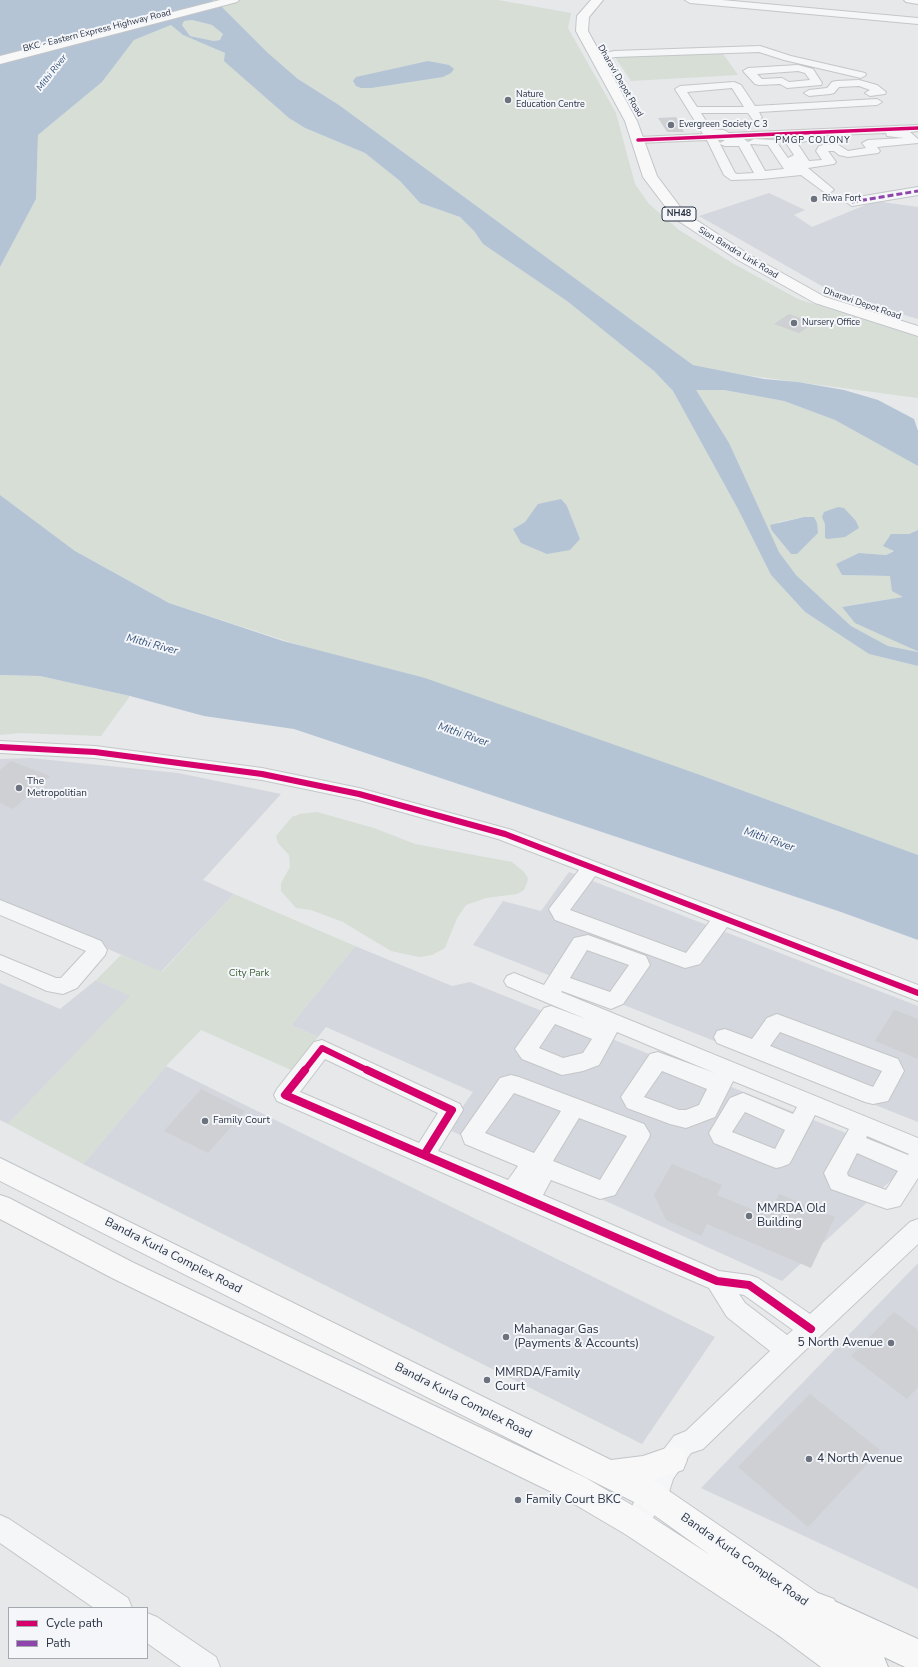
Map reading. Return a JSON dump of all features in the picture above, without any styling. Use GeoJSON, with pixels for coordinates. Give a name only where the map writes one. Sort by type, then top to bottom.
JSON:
{"type":"FeatureCollection","features":[{"type":"Feature","properties":{"kind":"main road","name":"BKC - Eastern Express Highway Road"},"geometry":{"type":"LineString","coordinates":[[0,55],[217,0]]}},
{"type":"Feature","properties":{"kind":"main road","name":"BKC - Eastern Express Highway Road"},"geometry":{"type":"LineString","coordinates":[[0,60],[233,0]]}},
{"type":"Feature","properties":{"kind":"main road","name":"Sion Bandra Link Road"},"geometry":{"type":"LineString","coordinates":[[597,0],[583,16],[581,23],[582,31],[602,58],[631,121],[644,140],[650,177],[664,198],[688,223],[743,257],[820,300],[918,331]]}},
{"type":"Feature","properties":{"kind":"main road","name":"Dharavi Depot Road"},"geometry":{"type":"LineString","coordinates":[[602,58],[590,26],[593,14],[607,0]]}},
{"type":"Feature","properties":{"kind":"main road"},"geometry":{"type":"LineString","coordinates":[[910,0],[918,1]]}},
{"type":"Feature","properties":{"kind":"main road","name":"Dharavi Depot Road"},"geometry":{"type":"LineString","coordinates":[[644,140],[660,175],[673,196],[691,215],[777,268],[825,293],[918,322]]}},
{"type":"Feature","properties":{"kind":"main road","name":"Bandra Kurla Complex Road"},"geometry":{"type":"LineString","coordinates":[[0,1169],[608,1474],[661,1480],[800,1615],[849,1667]]}},
{"type":"Feature","properties":{"kind":"main road","name":"Bandra Kurla Complex Road"},"geometry":{"type":"LineString","coordinates":[[0,1206],[122,1270],[574,1488],[800,1615],[918,1640]]}},
{"type":"Feature","properties":{"kind":"main road"},"geometry":{"type":"LineString","coordinates":[[608,1474],[643,1470],[661,1480]]}},
{"type":"Feature","properties":{"kind":"main road"},"geometry":{"type":"LineString","coordinates":[[800,1615],[918,1656]]}},
{"type":"Feature","properties":{"kind":"main road"},"geometry":{"type":"LineString","coordinates":[[800,1615],[872,1667]]}},
{"type":"Feature","properties":{"kind":"street"},"geometry":{"type":"LineString","coordinates":[[690,0],[918,20]]}},
{"type":"Feature","properties":{"kind":"street"},"geometry":{"type":"LineString","coordinates":[[659,39],[667,51]]}},
{"type":"Feature","properties":{"kind":"street"},"geometry":{"type":"LineString","coordinates":[[602,58],[614,54],[760,49],[788,58],[868,89]]}},
{"type":"Feature","properties":{"kind":"street"},"geometry":{"type":"LineString","coordinates":[[672,87],[707,132],[710,133],[826,128],[827,127],[816,103],[818,82],[809,71],[797,68],[748,71],[758,82],[782,81],[778,76],[790,75],[816,103],[839,132]]}},
{"type":"Feature","properties":{"kind":"street"},"geometry":{"type":"LineString","coordinates":[[816,103],[832,90],[835,85],[859,83],[868,89],[884,110],[869,115],[850,116]]}},
{"type":"Feature","properties":{"kind":"street"},"geometry":{"type":"LineString","coordinates":[[682,98],[680,89],[737,87],[752,110],[773,130],[802,170]]}},
{"type":"Feature","properties":{"kind":"street"},"geometry":{"type":"LineString","coordinates":[[773,130],[764,109],[750,88],[816,103],[845,127],[895,124],[914,125]]}},
{"type":"Feature","properties":{"kind":"street"},"geometry":{"type":"LineString","coordinates":[[697,118],[816,103],[868,89]]}},
{"type":"Feature","properties":{"kind":"street"},"geometry":{"type":"LineString","coordinates":[[682,98],[717,95]]}},
{"type":"Feature","properties":{"kind":"street"},"geometry":{"type":"LineString","coordinates":[[784,107],[804,118]]}},
{"type":"Feature","properties":{"kind":"street"},"geometry":{"type":"LineString","coordinates":[[697,118],[719,118]]}},
{"type":"Feature","properties":{"kind":"street"},"geometry":{"type":"LineString","coordinates":[[697,118],[732,176],[741,178],[843,166],[861,160]]}},
{"type":"Feature","properties":{"kind":"street"},"geometry":{"type":"LineString","coordinates":[[802,170],[790,140],[859,133],[895,124]]}},
{"type":"Feature","properties":{"kind":"street"},"geometry":{"type":"LineString","coordinates":[[709,139],[773,130],[904,133],[914,140],[869,144]]}},
{"type":"Feature","properties":{"kind":"street"},"geometry":{"type":"LineString","coordinates":[[802,170],[830,162],[822,151],[823,148],[837,147],[844,153],[848,154],[874,151],[859,133]]}},
{"type":"Feature","properties":{"kind":"street"},"geometry":{"type":"LineString","coordinates":[[709,139],[725,174]]}},
{"type":"Feature","properties":{"kind":"street"},"geometry":{"type":"LineString","coordinates":[[644,140],[709,139],[743,142],[770,141],[802,170],[828,190]]}},
{"type":"Feature","properties":{"kind":"street"},"geometry":{"type":"LineString","coordinates":[[743,142],[762,176]]}},
{"type":"Feature","properties":{"kind":"street"},"geometry":{"type":"LineString","coordinates":[[852,202],[918,191]]}},
{"type":"Feature","properties":{"kind":"street"},"geometry":{"type":"LineString","coordinates":[[0,746],[95,752],[269,776],[359,794],[505,834],[588,871],[918,993]]}},
{"type":"Feature","properties":{"kind":"street"},"geometry":{"type":"LineString","coordinates":[[588,871],[559,909],[562,915],[680,960],[688,961],[693,959],[721,921]]}},
{"type":"Feature","properties":{"kind":"street"},"geometry":{"type":"LineString","coordinates":[[0,907],[94,946],[97,950],[95,955],[70,983],[63,986],[54,986],[0,962]]}},
{"type":"Feature","properties":{"kind":"street"},"geometry":{"type":"LineString","coordinates":[[514,981],[553,988],[608,1028],[724,1077],[756,1081],[810,1103],[853,1128],[916,1158],[892,1199],[887,1200],[839,1182],[835,1173],[853,1128],[858,1089]]}},
{"type":"Feature","properties":{"kind":"street"},"geometry":{"type":"LineString","coordinates":[[725,1037],[763,1052],[858,1089],[873,1096],[880,1095],[893,1071],[893,1068],[890,1065],[776,1022],[763,1052],[756,1081]]}},
{"type":"Feature","properties":{"kind":"street"},"geometry":{"type":"LineString","coordinates":[[424,1155],[452,1110],[322,1048],[284,1095],[424,1155],[521,1195],[717,1281],[749,1285],[811,1329]]}},
{"type":"Feature","properties":{"kind":"street"},"geometry":{"type":"LineString","coordinates":[[516,1083],[636,1130],[639,1134],[607,1188],[603,1190],[538,1166],[473,1138],[472,1134],[508,1084],[516,1083]]}},
{"type":"Feature","properties":{"kind":"street"},"geometry":{"type":"LineString","coordinates":[[798,1126],[810,1103]]}},
{"type":"Feature","properties":{"kind":"street"},"geometry":{"type":"LineString","coordinates":[[521,1195],[575,1106]]}},
{"type":"Feature","properties":{"kind":"street"},"geometry":{"type":"LineString","coordinates":[[636,1524],[683,1444],[694,1441],[788,1350],[918,1229]]}},
{"type":"Feature","properties":{"kind":"street"},"geometry":{"type":"LineString","coordinates":[[717,1281],[736,1310],[788,1350]]}},
{"type":"Feature","properties":{"kind":"street"},"geometry":{"type":"LineString","coordinates":[[0,1528],[117,1607]]}},
{"type":"Feature","properties":{"kind":"street"},"geometry":{"type":"LineString","coordinates":[[148,1629],[206,1667]]}},
{"type":"Feature","properties":{"kind":"shaded area"},"geometry":{"type":"Polygon","coordinates":[[[769,193],[805,210],[794,215],[812,227],[875,201],[918,207],[918,319],[827,289],[699,216],[769,193]]]}},
{"type":"Feature","properties":{"kind":"shaded area"},"geometry":{"type":"Polygon","coordinates":[[[31,758],[178,773],[281,794],[203,880],[234,894],[161,972],[0,902],[0,759],[31,758]]]}},
{"type":"Feature","properties":{"kind":"shaded area"},"geometry":{"type":"Polygon","coordinates":[[[569,872],[918,1006],[918,1122],[473,945],[503,901],[541,911],[569,872]]]}},
{"type":"Feature","properties":{"kind":"shaded area"},"geometry":{"type":"Polygon","coordinates":[[[355,946],[452,986],[470,982],[913,1160],[782,1281],[447,1129],[473,1092],[326,1027],[318,1037],[291,1025],[355,946]]]}},
{"type":"Feature","properties":{"kind":"shaded area"},"geometry":{"type":"Polygon","coordinates":[[[96,980],[131,996],[8,1124],[0,1120],[0,983],[60,1009],[96,980]]]}},
{"type":"Feature","properties":{"kind":"shaded area"},"geometry":{"type":"Polygon","coordinates":[[[166,1066],[715,1337],[642,1444],[83,1164],[166,1066]]]}},
{"type":"Feature","properties":{"kind":"shaded area"},"geometry":{"type":"Polygon","coordinates":[[[918,1263],[918,1589],[701,1488],[918,1263]]]}},
{"type":"Feature","properties":{"kind":"green space"},"geometry":{"type":"Polygon","coordinates":[[[212,0],[498,0],[571,13],[568,28],[616,113],[635,184],[649,204],[679,230],[734,264],[798,299],[918,337],[918,398],[745,375],[693,365],[339,105],[298,79],[268,53],[218,3],[212,0]]]}},
{"type":"Feature","properties":{"kind":"green space"},"geometry":{"type":"Polygon","coordinates":[[[192,20],[212,25],[223,34],[221,40],[214,41],[190,36],[182,25],[184,21],[192,20]]]}},
{"type":"Feature","properties":{"kind":"green space"},"geometry":{"type":"Polygon","coordinates":[[[171,25],[183,35],[225,53],[280,110],[305,128],[365,153],[400,181],[420,203],[460,217],[474,231],[483,244],[567,301],[654,371],[673,391],[739,511],[771,575],[805,612],[869,654],[918,666],[918,855],[703,776],[169,603],[75,551],[0,495],[0,267],[36,199],[38,135],[102,82],[134,40],[171,25]],[[567,506],[525,522],[513,529],[580,539],[567,506]]]}},
{"type":"Feature","properties":{"kind":"green space"},"geometry":{"type":"Polygon","coordinates":[[[721,51],[738,75],[631,81],[615,57],[721,51]]]}},
{"type":"Feature","properties":{"kind":"green space"},"geometry":{"type":"Polygon","coordinates":[[[695,390],[724,390],[784,401],[835,420],[918,466],[918,530],[909,534],[891,534],[894,550],[886,555],[859,553],[842,575],[890,576],[904,597],[842,607],[918,652],[888,646],[851,626],[796,575],[779,552],[695,390]],[[804,517],[779,522],[772,531],[791,554],[813,538],[804,517]]]}},
{"type":"Feature","properties":{"kind":"green space"},"geometry":{"type":"Polygon","coordinates":[[[0,675],[40,676],[130,696],[101,736],[20,733],[0,735],[0,675]]]}},
{"type":"Feature","properties":{"kind":"green space"},"geometry":{"type":"Polygon","coordinates":[[[317,812],[374,828],[415,844],[512,862],[524,872],[528,878],[527,883],[524,890],[517,894],[486,898],[466,905],[457,918],[445,948],[432,955],[419,957],[391,951],[343,922],[311,910],[296,908],[281,891],[281,883],[290,867],[289,855],[278,843],[276,836],[292,817],[300,814],[317,812]]]}},
{"type":"Feature","properties":{"kind":"green space","name":"City Park"},"geometry":{"type":"Polygon","coordinates":[[[234,894],[355,946],[291,1025],[318,1037],[291,1070],[201,1030],[166,1066],[83,1164],[8,1124],[130,996],[96,980],[121,955],[162,972],[234,894]]]}},
{"type":"Feature","properties":{"kind":"water","name":"Mithi River"},"geometry":{"type":"Polygon","coordinates":[[[0,0],[212,0],[218,3],[268,53],[298,79],[339,105],[693,365],[764,379],[798,382],[844,390],[878,400],[914,419],[918,431],[918,466],[835,420],[784,401],[724,390],[696,390],[729,443],[779,552],[796,575],[851,626],[888,646],[918,652],[918,666],[869,654],[805,612],[771,575],[739,511],[673,391],[654,371],[567,301],[483,244],[474,231],[460,217],[420,203],[400,181],[365,153],[305,128],[289,118],[224,61],[225,53],[183,35],[171,25],[134,40],[102,82],[38,135],[36,199],[0,267],[0,0]],[[192,20],[184,21],[182,25],[190,36],[214,41],[220,40],[223,34],[212,25],[192,20]]]}},
{"type":"Feature","properties":{"kind":"water"},"geometry":{"type":"Polygon","coordinates":[[[428,61],[449,65],[454,69],[451,73],[443,77],[371,88],[361,88],[356,86],[353,81],[356,77],[428,61]]]}},
{"type":"Feature","properties":{"kind":"water","name":"Mithi River"},"geometry":{"type":"Polygon","coordinates":[[[0,495],[75,551],[169,603],[283,641],[425,678],[703,776],[918,855],[918,940],[841,912],[294,729],[204,716],[130,696],[40,676],[0,675],[0,495]]]}},
{"type":"Feature","properties":{"kind":"water"},"geometry":{"type":"Polygon","coordinates":[[[561,499],[567,506],[580,539],[570,550],[547,554],[521,543],[513,529],[525,522],[538,504],[561,499]]]}},
{"type":"Feature","properties":{"kind":"water"},"geometry":{"type":"Polygon","coordinates":[[[838,507],[844,508],[856,521],[859,528],[845,537],[825,538],[825,524],[822,517],[824,512],[838,507]]]}},
{"type":"Feature","properties":{"kind":"water"},"geometry":{"type":"Polygon","coordinates":[[[804,517],[814,517],[817,523],[818,533],[797,554],[791,554],[772,531],[770,525],[804,517]]]}},
{"type":"Feature","properties":{"kind":"water"},"geometry":{"type":"Polygon","coordinates":[[[918,530],[917,651],[855,623],[842,607],[903,597],[892,591],[890,576],[842,575],[836,564],[859,553],[886,555],[894,551],[883,546],[891,534],[909,534],[918,530]]]}},
{"type":"Feature","properties":{"kind":"building","name":"Evergreen Society C 3"},"geometry":{"type":"Polygon","coordinates":[[[676,117],[684,132],[667,132],[658,118],[676,117]]]}},
{"type":"Feature","properties":{"kind":"building","name":"Nursery Office"},"geometry":{"type":"Polygon","coordinates":[[[789,314],[814,323],[799,333],[774,324],[789,314]]]}},
{"type":"Feature","properties":{"kind":"building","name":"The Metropolitian"},"geometry":{"type":"Polygon","coordinates":[[[11,761],[50,776],[13,809],[0,803],[0,770],[11,761]]]}},
{"type":"Feature","properties":{"kind":"building"},"geometry":{"type":"Polygon","coordinates":[[[894,1010],[918,1019],[918,1059],[875,1041],[894,1010]]]}},
{"type":"Feature","properties":{"kind":"building","name":"Family Court"},"geometry":{"type":"Polygon","coordinates":[[[201,1089],[245,1111],[208,1153],[164,1131],[201,1089]]]}},
{"type":"Feature","properties":{"kind":"building","name":"MMRDA Old Building"},"geometry":{"type":"Polygon","coordinates":[[[672,1164],[722,1185],[717,1195],[768,1216],[779,1194],[835,1217],[811,1268],[707,1224],[701,1236],[666,1220],[654,1195],[672,1164]]]}},
{"type":"Feature","properties":{"kind":"building","name":"5 North Avenue"},"geometry":{"type":"Polygon","coordinates":[[[894,1312],[918,1330],[918,1387],[907,1399],[851,1356],[894,1312]]]}},
{"type":"Feature","properties":{"kind":"building","name":"4 North Avenue"},"geometry":{"type":"Polygon","coordinates":[[[810,1394],[880,1450],[808,1527],[738,1467],[810,1394]]]}},
{"type":"Feature","properties":{"kind":"marked path"},"geometry":{"type":"LineString","coordinates":[[852,202],[918,191]]}},
{"type":"Feature","properties":{"kind":"cycle path"},"geometry":{"type":"LineString","coordinates":[[638,140],[918,128]]}},
{"type":"Feature","properties":{"kind":"cycle path"},"geometry":{"type":"LineString","coordinates":[[0,747],[95,752],[262,774],[359,794],[505,834],[918,993]]}},
{"type":"Feature","properties":{"kind":"cycle path"},"geometry":{"type":"LineString","coordinates":[[424,1155],[452,1110],[322,1048],[285,1095],[424,1155],[529,1199],[717,1281],[749,1285],[811,1329]]}},
{"type":"Feature","properties":{"kind":"place","name":"Nature Education Centre"},"geometry":{"type":"Point","coordinates":[508,100]}},
{"type":"Feature","properties":{"kind":"place","name":"Evergreen Society C 3"},"geometry":{"type":"Point","coordinates":[671,125]}},
{"type":"Feature","properties":{"kind":"place","name":"Riwa Fort"},"geometry":{"type":"Point","coordinates":[814,199]}},
{"type":"Feature","properties":{"kind":"place","name":"Nursery Office"},"geometry":{"type":"Point","coordinates":[794,323]}},
{"type":"Feature","properties":{"kind":"place","name":"The Metropolitian"},"geometry":{"type":"Point","coordinates":[19,788]}},
{"type":"Feature","properties":{"kind":"place","name":"Family Court"},"geometry":{"type":"Point","coordinates":[205,1121]}},
{"type":"Feature","properties":{"kind":"place","name":"MMRDA Old Building"},"geometry":{"type":"Point","coordinates":[749,1216]}},
{"type":"Feature","properties":{"kind":"place","name":"Mahanagar Gas (Payments & Accounts)"},"geometry":{"type":"Point","coordinates":[506,1337]}},
{"type":"Feature","properties":{"kind":"place","name":"5 North Avenue"},"geometry":{"type":"Point","coordinates":[891,1343]}},
{"type":"Feature","properties":{"kind":"place","name":"MMRDA/Family Court"},"geometry":{"type":"Point","coordinates":[487,1380]}},
{"type":"Feature","properties":{"kind":"place","name":"4 North Avenue"},"geometry":{"type":"Point","coordinates":[809,1459]}},
{"type":"Feature","properties":{"kind":"place","name":"Family Court BKC"},"geometry":{"type":"Point","coordinates":[518,1500]}},
{"type":"Feature","properties":{"kind":"district","name":"PMGP COLONY"},"geometry":{"type":"Point","coordinates":[813,141]}}]}
